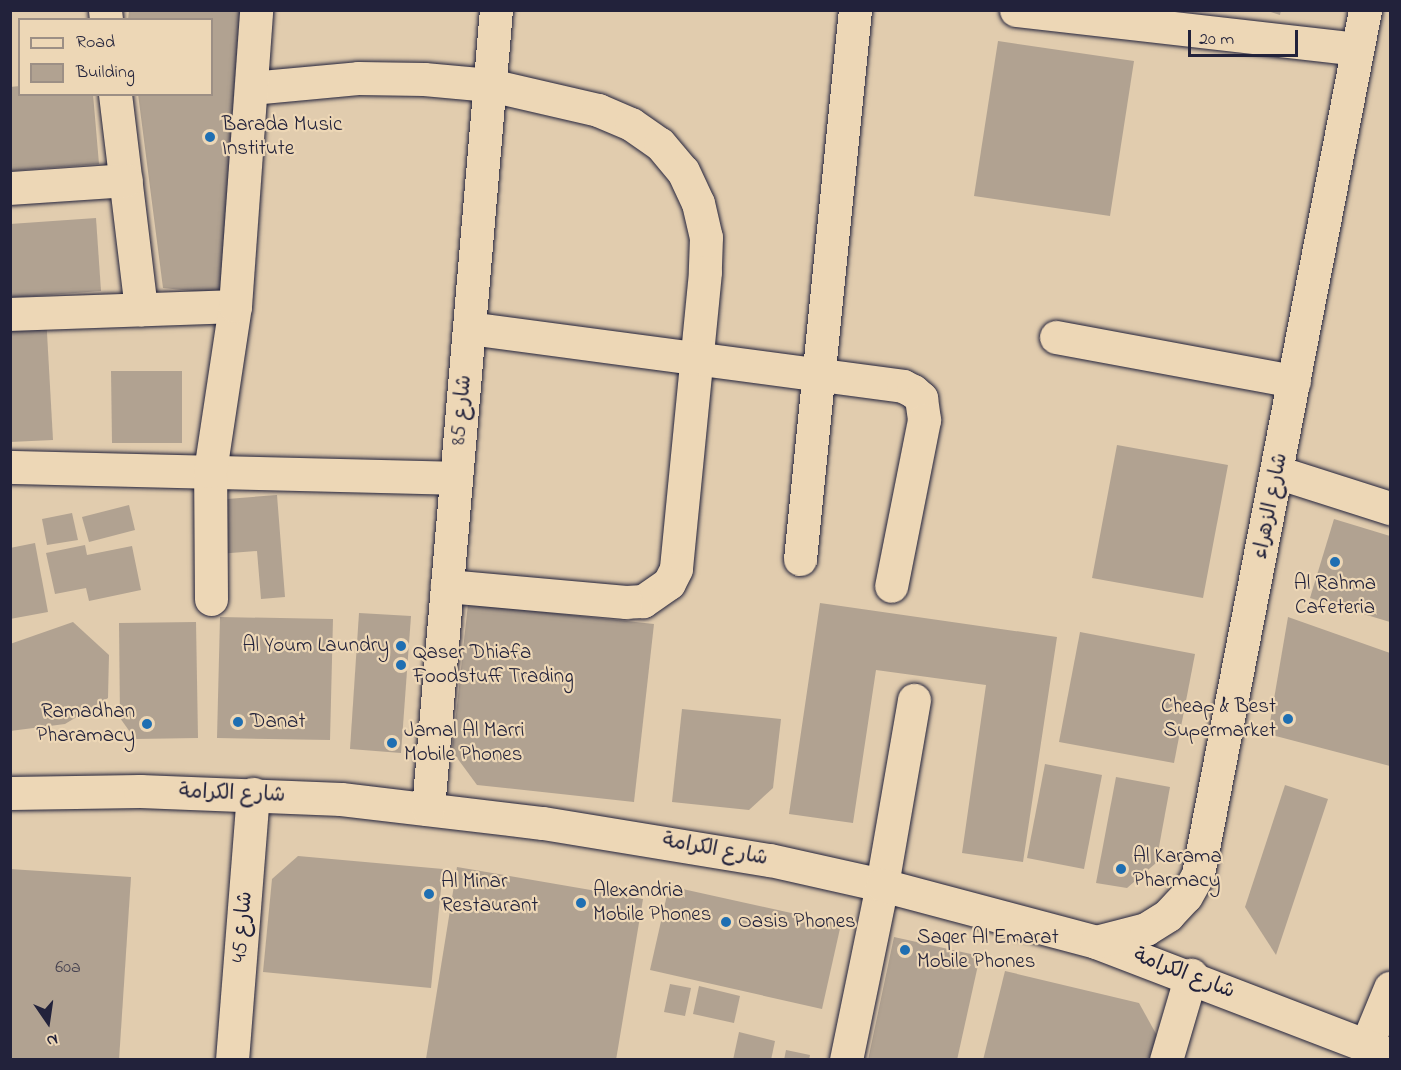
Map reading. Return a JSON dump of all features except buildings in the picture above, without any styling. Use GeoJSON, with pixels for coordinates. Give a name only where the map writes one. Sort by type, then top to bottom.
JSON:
{"type":"FeatureCollection","features":[{"type":"Feature","properties":{"kind":"street"},"geometry":{"type":"LineString","coordinates":[[211,599],[210,471],[235,306],[256,10]]}},
{"type":"Feature","properties":{"kind":"street","name":"شارع 85"},"geometry":{"type":"LineString","coordinates":[[428,809],[496,10]]}},
{"type":"Feature","properties":{"kind":"street"},"geometry":{"type":"LineString","coordinates":[[800,559],[855,10]]}},
{"type":"Feature","properties":{"kind":"street"},"geometry":{"type":"LineString","coordinates":[[1016,10],[1356,49]]}},
{"type":"Feature","properties":{"kind":"street","name":"شارع الزهراء"},"geometry":{"type":"LineString","coordinates":[[1096,942],[1146,929],[1168,915],[1186,896],[1198,874],[1365,10]]}},
{"type":"Feature","properties":{"kind":"street"},"geometry":{"type":"LineString","coordinates":[[251,88],[358,78],[424,79],[490,85],[598,110],[631,124],[660,144],[683,171],[698,203],[706,237],[697,358],[676,569],[657,594],[643,601],[626,602],[447,586]]}},
{"type":"Feature","properties":{"kind":"street"},"geometry":{"type":"LineString","coordinates":[[115,96],[141,309]]}},
{"type":"Feature","properties":{"kind":"street"},"geometry":{"type":"LineString","coordinates":[[10,188],[126,180]]}},
{"type":"Feature","properties":{"kind":"street"},"geometry":{"type":"LineString","coordinates":[[10,314],[235,306]]}},
{"type":"Feature","properties":{"kind":"street"},"geometry":{"type":"LineString","coordinates":[[470,328],[903,386],[921,398],[924,420],[891,586]]}},
{"type":"Feature","properties":{"kind":"street"},"geometry":{"type":"LineString","coordinates":[[1056,337],[1294,381]]}},
{"type":"Feature","properties":{"kind":"street"},"geometry":{"type":"LineString","coordinates":[[10,467],[456,478]]}},
{"type":"Feature","properties":{"kind":"street"},"geometry":{"type":"LineString","coordinates":[[1277,472],[1390,508]]}},
{"type":"Feature","properties":{"kind":"street"},"geometry":{"type":"LineString","coordinates":[[846,1059],[882,885],[914,700]]}},
{"type":"Feature","properties":{"kind":"street","name":"شارع الكرامة"},"geometry":{"type":"LineString","coordinates":[[10,793],[254,794],[428,809],[657,840],[882,885],[1096,942],[1191,975],[1378,1051]]}},
{"type":"Feature","properties":{"kind":"street","name":"شارع 45"},"geometry":{"type":"LineString","coordinates":[[232,1059],[254,794]]}},
{"type":"Feature","properties":{"kind":"street"},"geometry":{"type":"LineString","coordinates":[[1166,1059],[1191,975]]}},
{"type":"Feature","properties":{"kind":"street"},"geometry":{"type":"LineString","coordinates":[[1378,1051],[1390,988]]}},
{"type":"Feature","properties":{"kind":"place","name":"Barada Music Institute"},"geometry":{"type":"Point","coordinates":[210,137]}},
{"type":"Feature","properties":{"kind":"place","name":"Al Rahma Cafeteria"},"geometry":{"type":"Point","coordinates":[1335,562]}},
{"type":"Feature","properties":{"kind":"place","name":"Al Youm Laundry"},"geometry":{"type":"Point","coordinates":[401,646]}},
{"type":"Feature","properties":{"kind":"place","name":"Qaser Dhiafa Foodstuff Trading"},"geometry":{"type":"Point","coordinates":[401,665]}},
{"type":"Feature","properties":{"kind":"place","name":"Cheap & Best Supermarket"},"geometry":{"type":"Point","coordinates":[1288,719]}},
{"type":"Feature","properties":{"kind":"place","name":"Danat"},"geometry":{"type":"Point","coordinates":[238,722]}},
{"type":"Feature","properties":{"kind":"place","name":"Ramadhan Pharamacy"},"geometry":{"type":"Point","coordinates":[147,724]}},
{"type":"Feature","properties":{"kind":"place","name":"Jamal Al Marri Mobile Phones"},"geometry":{"type":"Point","coordinates":[392,743]}},
{"type":"Feature","properties":{"kind":"place","name":"Al Karama Pharmacy"},"geometry":{"type":"Point","coordinates":[1121,869]}},
{"type":"Feature","properties":{"kind":"place","name":"Al Minar Restaurant"},"geometry":{"type":"Point","coordinates":[429,894]}},
{"type":"Feature","properties":{"kind":"place","name":"Alexandria Mobile Phones"},"geometry":{"type":"Point","coordinates":[581,903]}},
{"type":"Feature","properties":{"kind":"place","name":"Oasis Phones"},"geometry":{"type":"Point","coordinates":[726,922]}},
{"type":"Feature","properties":{"kind":"place","name":"Saqer Al Emarat Mobile Phones"},"geometry":{"type":"Point","coordinates":[905,950]}}]}
